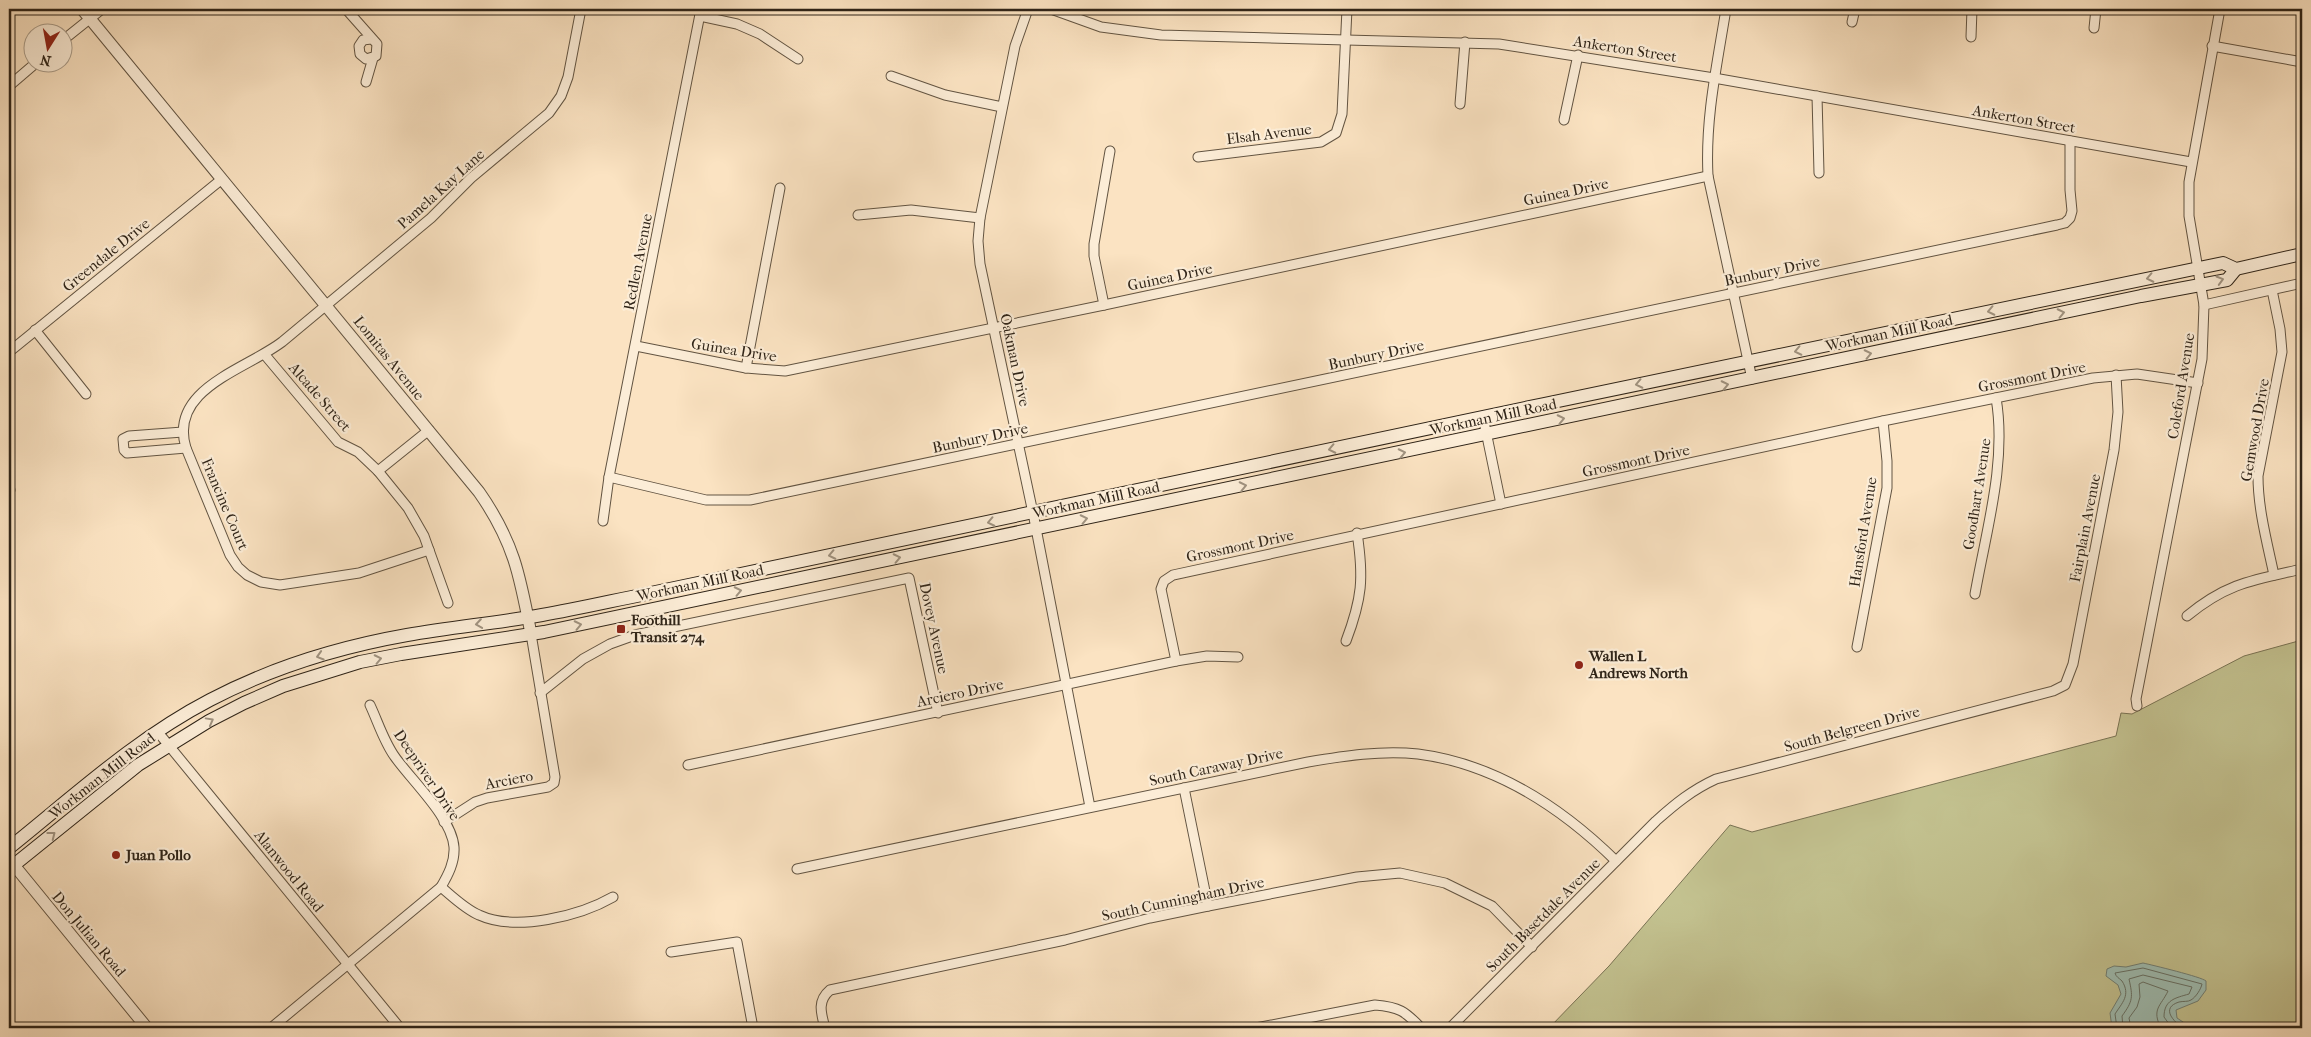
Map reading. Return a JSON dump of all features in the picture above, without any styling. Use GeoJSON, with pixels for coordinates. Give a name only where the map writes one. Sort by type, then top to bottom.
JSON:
{"type":"FeatureCollection","features":[{"type":"Feature","properties":{"kind":"main road","name":"Workman Mill Road"},"geometry":{"type":"LineString","coordinates":[[9,848],[94,777],[157,731],[201,705],[235,688],[335,651],[407,635],[527,617],[1033,513],[1748,361],[2198,268],[2223,263],[2236,269],[2302,254]]}},
{"type":"Feature","properties":{"kind":"main road","name":"Workman Mill Road"},"geometry":{"type":"LineString","coordinates":[[10,864],[107,788],[168,745],[244,703],[283,686],[321,673],[401,654],[531,634],[2227,280],[2236,269]]}},
{"type":"Feature","properties":{"kind":"street","name":"Lomitas Avenue"},"geometry":{"type":"LineString","coordinates":[[82,9],[429,430],[479,492],[501,526],[513,554],[531,634],[555,777],[554,783]]}},
{"type":"Feature","properties":{"kind":"street"},"geometry":{"type":"LineString","coordinates":[[72,33],[102,9]]}},
{"type":"Feature","properties":{"kind":"street"},"geometry":{"type":"LineString","coordinates":[[346,9],[379,48],[366,82]]}},
{"type":"Feature","properties":{"kind":"street","name":"Pamela Kay Lane"},"geometry":{"type":"LineString","coordinates":[[266,355],[432,218],[471,178],[549,113],[561,96],[568,77],[581,9]]}},
{"type":"Feature","properties":{"kind":"street","name":"Oakman Drive"},"geometry":{"type":"LineString","coordinates":[[1028,9],[1015,46],[980,218],[978,241],[980,264],[1033,513],[1090,807]]}},
{"type":"Feature","properties":{"kind":"street","name":"Ankerton Street"},"geometry":{"type":"LineString","coordinates":[[1051,9],[1101,27],[1160,35],[1499,44],[1714,78],[2191,162]]}},
{"type":"Feature","properties":{"kind":"street","name":"Elsah Avenue"},"geometry":{"type":"LineString","coordinates":[[1198,158],[1321,142],[1336,133],[1342,114],[1347,9]]}},
{"type":"Feature","properties":{"kind":"street"},"geometry":{"type":"LineString","coordinates":[[1726,9],[1708,116],[1706,143],[1708,176],[1752,379]]}},
{"type":"Feature","properties":{"kind":"street"},"geometry":{"type":"LineString","coordinates":[[1852,22],[1855,9]]}},
{"type":"Feature","properties":{"kind":"street"},"geometry":{"type":"LineString","coordinates":[[1971,37],[1972,9]]}},
{"type":"Feature","properties":{"kind":"street"},"geometry":{"type":"LineString","coordinates":[[2094,28],[2096,9]]}},
{"type":"Feature","properties":{"kind":"street","name":"Coleford Avenue"},"geometry":{"type":"LineString","coordinates":[[2137,706],[2136,699],[2198,383],[2204,339],[2204,305],[2190,216],[2189,182],[2191,162],[2220,9]]}},
{"type":"Feature","properties":{"kind":"street"},"geometry":{"type":"LineString","coordinates":[[701,12],[738,24],[760,34],[798,59]]}},
{"type":"Feature","properties":{"kind":"street","name":"Redlen Avenue"},"geometry":{"type":"LineString","coordinates":[[603,521],[609,477],[701,12]]}},
{"type":"Feature","properties":{"kind":"street"},"geometry":{"type":"LineString","coordinates":[[371,40],[360,43],[358,51],[366,59],[374,58]]}},
{"type":"Feature","properties":{"kind":"street"},"geometry":{"type":"LineString","coordinates":[[1460,104],[1465,42]]}},
{"type":"Feature","properties":{"kind":"street"},"geometry":{"type":"LineString","coordinates":[[2212,46],[2302,62]]}},
{"type":"Feature","properties":{"kind":"street"},"geometry":{"type":"LineString","coordinates":[[1564,120],[1578,56]]}},
{"type":"Feature","properties":{"kind":"street"},"geometry":{"type":"LineString","coordinates":[[9,86],[25,72]]}},
{"type":"Feature","properties":{"kind":"street"},"geometry":{"type":"LineString","coordinates":[[891,76],[945,95],[1002,107]]}},
{"type":"Feature","properties":{"kind":"street"},"geometry":{"type":"LineString","coordinates":[[1817,96],[1819,173]]}},
{"type":"Feature","properties":{"kind":"street","name":"Bunbury Drive"},"geometry":{"type":"LineString","coordinates":[[609,477],[706,500],[750,500],[2065,223],[2070,218],[2072,211],[2070,141]]}},
{"type":"Feature","properties":{"kind":"street"},"geometry":{"type":"LineString","coordinates":[[1104,306],[1094,256],[1094,244],[1110,151]]}},
{"type":"Feature","properties":{"kind":"street","name":"Guinea Drive"},"geometry":{"type":"LineString","coordinates":[[636,346],[746,368],[785,371],[1104,306],[1708,176]]}},
{"type":"Feature","properties":{"kind":"street","name":"Greendale Drive"},"geometry":{"type":"LineString","coordinates":[[9,352],[222,179]]}},
{"type":"Feature","properties":{"kind":"street"},"geometry":{"type":"LineString","coordinates":[[746,368],[780,188]]}},
{"type":"Feature","properties":{"kind":"street"},"geometry":{"type":"LineString","coordinates":[[858,215],[912,210],[980,218]]}},
{"type":"Feature","properties":{"kind":"street"},"geometry":{"type":"LineString","coordinates":[[2204,305],[2302,284]]}},
{"type":"Feature","properties":{"kind":"street","name":"Gemwood Drive"},"geometry":{"type":"LineString","coordinates":[[2272,290],[2280,329],[2282,352],[2258,476],[2258,486],[2260,509],[2274,575]]}},
{"type":"Feature","properties":{"kind":"street"},"geometry":{"type":"LineString","coordinates":[[35,330],[86,394]]}},
{"type":"Feature","properties":{"kind":"street"},"geometry":{"type":"LineString","coordinates":[[186,448],[128,452],[124,450],[122,445],[124,439],[129,436],[182,432],[188,410],[209,387],[228,374],[266,355]]}},
{"type":"Feature","properties":{"kind":"street","name":"Alcade Street"},"geometry":{"type":"LineString","coordinates":[[266,355],[338,442],[358,452],[378,471],[416,520],[448,603]]}},
{"type":"Feature","properties":{"kind":"street","name":"Grossmont Drive"},"geometry":{"type":"LineString","coordinates":[[1176,661],[1161,589],[1164,581],[1173,574],[1294,550],[1357,533],[1501,504],[1883,421],[2116,375],[2156,376],[2198,383]]}},
{"type":"Feature","properties":{"kind":"street","name":"Fairplain Avenue"},"geometry":{"type":"LineString","coordinates":[[2066,685],[2073,664],[2114,450],[2118,412],[2116,375]]}},
{"type":"Feature","properties":{"kind":"street","name":"Goodhart Avenue"},"geometry":{"type":"LineString","coordinates":[[1975,594],[1999,462],[2000,435],[1996,398]]}},
{"type":"Feature","properties":{"kind":"street"},"geometry":{"type":"LineString","coordinates":[[1483,417],[1501,504]]}},
{"type":"Feature","properties":{"kind":"street","name":"Hansford Avenue"},"geometry":{"type":"LineString","coordinates":[[1856,647],[1886,488],[1887,461],[1883,421]]}},
{"type":"Feature","properties":{"kind":"street"},"geometry":{"type":"LineString","coordinates":[[378,471],[429,430]]}},
{"type":"Feature","properties":{"kind":"street","name":"Francine Court"},"geometry":{"type":"LineString","coordinates":[[182,432],[186,448],[230,555],[238,567],[261,582],[280,585],[359,573],[429,550]]}},
{"type":"Feature","properties":{"kind":"street"},"geometry":{"type":"LineString","coordinates":[[1346,641],[1357,612],[1362,588],[1362,564],[1357,533]]}},
{"type":"Feature","properties":{"kind":"street"},"geometry":{"type":"LineString","coordinates":[[2187,616],[2207,599],[2224,589],[2302,569]]}},
{"type":"Feature","properties":{"kind":"street","name":"Dovey Avenue"},"geometry":{"type":"LineString","coordinates":[[540,692],[583,659],[610,644],[635,635],[909,578],[938,713]]}},
{"type":"Feature","properties":{"kind":"street","name":"Arciero Drive"},"geometry":{"type":"LineString","coordinates":[[688,764],[938,713],[1176,661],[1207,656],[1238,658]]}},
{"type":"Feature","properties":{"kind":"street","name":"South Belgreen Drive"},"geometry":{"type":"LineString","coordinates":[[1656,821],[1683,797],[1716,779],[2052,692],[2066,685]]}},
{"type":"Feature","properties":{"kind":"street","name":"Deepriver Drive"},"geometry":{"type":"LineString","coordinates":[[271,1028],[441,888],[449,874],[454,847],[451,835],[444,822],[394,756],[370,705]]}},
{"type":"Feature","properties":{"kind":"street","name":"Alanwood Road"},"geometry":{"type":"LineString","coordinates":[[157,731],[400,1028]]}},
{"type":"Feature","properties":{"kind":"street","name":"South Caraway Drive"},"geometry":{"type":"LineString","coordinates":[[797,868],[1341,756],[1390,753],[1444,758],[1500,776],[1532,794],[1578,826],[1616,861]]}},
{"type":"Feature","properties":{"kind":"street","name":"Arciero"},"geometry":{"type":"LineString","coordinates":[[444,822],[475,802],[487,798],[548,787],[554,783]]}},
{"type":"Feature","properties":{"kind":"street"},"geometry":{"type":"LineString","coordinates":[[1184,788],[1208,906]]}},
{"type":"Feature","properties":{"kind":"street","name":"South Basetdale Avenue"},"geometry":{"type":"LineString","coordinates":[[1450,1028],[1532,948],[1656,821]]}},
{"type":"Feature","properties":{"kind":"street","name":"Don Julian Road"},"geometry":{"type":"LineString","coordinates":[[10,864],[147,1028]]}},
{"type":"Feature","properties":{"kind":"street","name":"South Cunningham Drive"},"geometry":{"type":"LineString","coordinates":[[825,1028],[820,1009],[822,996],[830,990],[1065,940],[1150,918],[1357,877],[1400,873],[1445,883],[1492,906],[1532,948]]}},
{"type":"Feature","properties":{"kind":"street"},"geometry":{"type":"LineString","coordinates":[[441,888],[462,905],[479,915],[499,921],[519,922],[594,908],[613,897]]}},
{"type":"Feature","properties":{"kind":"street"},"geometry":{"type":"LineString","coordinates":[[671,952],[737,942],[753,1028]]}},
{"type":"Feature","properties":{"kind":"street"},"geometry":{"type":"LineString","coordinates":[[1256,1028],[1375,1004],[1395,1007],[1412,1018],[1422,1028]]}},
{"type":"Feature","properties":{"kind":"shaded area"},"geometry":{"type":"Polygon","coordinates":[[[2302,640],[2302,1028],[1549,1028],[1609,966],[1730,825],[1752,832],[2116,736],[2121,713],[2132,714],[2244,656],[2302,640]]]}},
{"type":"Feature","properties":{"kind":"water"},"geometry":{"type":"Polygon","coordinates":[[[2143,963],[2187,974],[2206,981],[2206,990],[2198,1001],[2176,1010],[2177,1018],[2192,1028],[2112,1028],[2110,1013],[2121,994],[2118,985],[2106,976],[2107,969],[2114,966],[2126,967],[2143,963]]]}},
{"type":"Feature","properties":{"kind":"place","name":"Foothill Transit 274"},"geometry":{"type":"Point","coordinates":[621,629]}},
{"type":"Feature","properties":{"kind":"place","name":"Wallen L Andrews North"},"geometry":{"type":"Point","coordinates":[1579,665]}},
{"type":"Feature","properties":{"kind":"place","name":"Juan Pollo"},"geometry":{"type":"Point","coordinates":[116,855]}}]}
